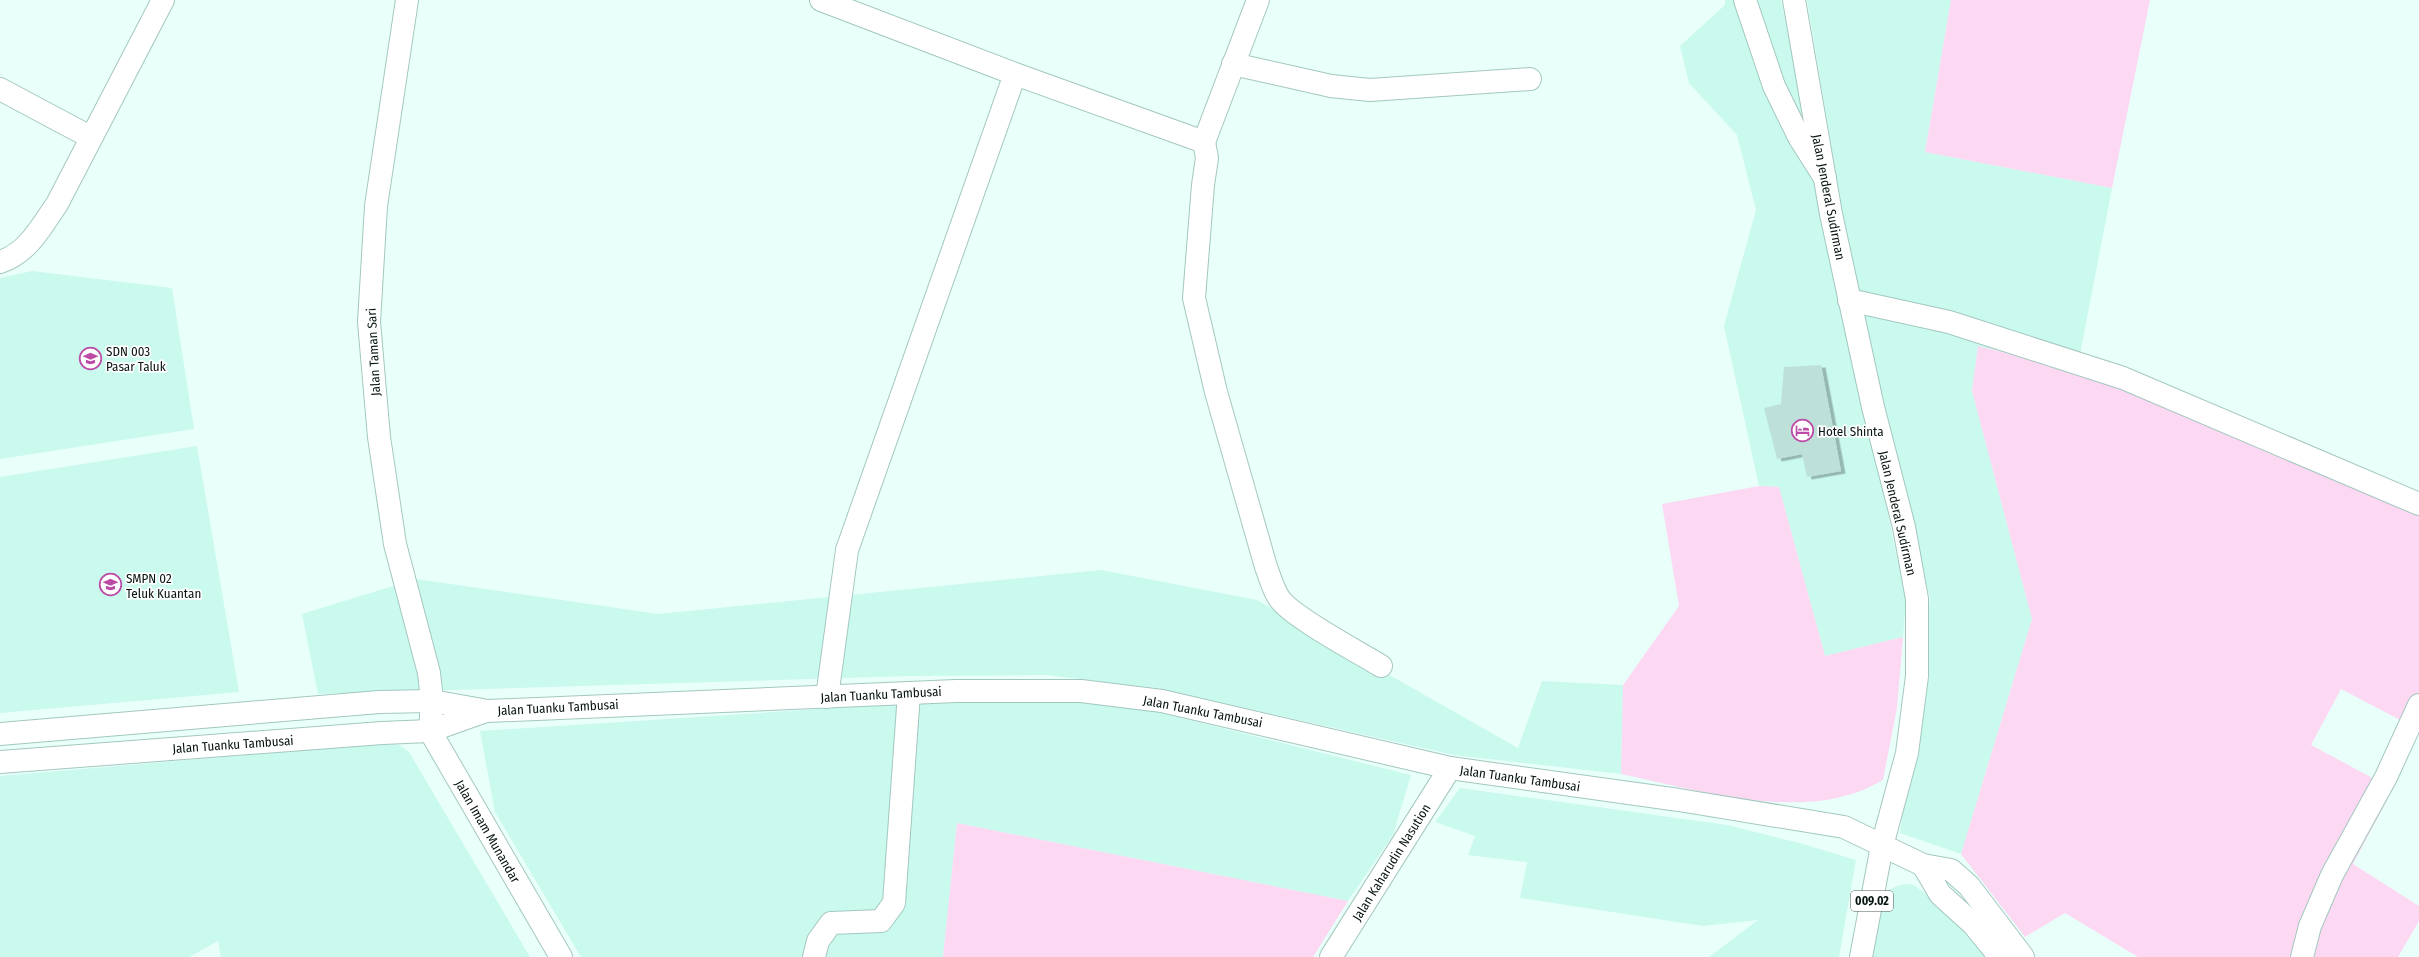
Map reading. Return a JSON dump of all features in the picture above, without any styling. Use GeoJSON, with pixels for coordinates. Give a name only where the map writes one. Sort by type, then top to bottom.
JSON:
{"type":"FeatureCollection","features":[{"type":"Feature","properties":{"kind":"street"},"geometry":{"type":"LineString","coordinates":[[0,262],[22,251],[35,236],[57,204],[90,137],[163,0]]}},
{"type":"Feature","properties":{"kind":"street","name":"Jalan Taman Sari"},"geometry":{"type":"LineString","coordinates":[[407,0],[376,206],[370,322],[379,437],[395,544],[429,673],[432,701]]}},
{"type":"Feature","properties":{"kind":"street"},"geometry":{"type":"LineString","coordinates":[[821,0],[1015,74],[1204,142]]}},
{"type":"Feature","properties":{"kind":"street"},"geometry":{"type":"LineString","coordinates":[[1258,0],[1204,142],[1207,158],[1202,185],[1194,298],[1216,392],[1266,567],[1278,598],[1284,604],[1332,637],[1381,666]]}},
{"type":"Feature","properties":{"kind":"street"},"geometry":{"type":"LineString","coordinates":[[1745,0],[1774,86],[1799,136],[1825,178]]}},
{"type":"Feature","properties":{"kind":"street","name":"Jalan Jenderal Sudirman"},"geometry":{"type":"LineString","coordinates":[[1794,0],[1825,178],[1850,300],[1873,406],[1904,527],[1917,599],[1917,676],[1906,754],[1882,846],[1861,957]]}},
{"type":"Feature","properties":{"kind":"street"},"geometry":{"type":"LineString","coordinates":[[1233,64],[1331,86],[1370,90],[1530,79]]}},
{"type":"Feature","properties":{"kind":"street"},"geometry":{"type":"LineString","coordinates":[[827,697],[847,550],[1015,74]]}},
{"type":"Feature","properties":{"kind":"street"},"geometry":{"type":"LineString","coordinates":[[0,89],[90,137]]}},
{"type":"Feature","properties":{"kind":"street"},"geometry":{"type":"LineString","coordinates":[[1850,300],[1949,322],[2123,378],[2419,504]]}},
{"type":"Feature","properties":{"kind":"street","name":"Jalan Tuanku Tambusai"},"geometry":{"type":"LineString","coordinates":[[0,734],[379,702],[432,701],[488,710],[827,697],[956,690],[1081,691],[1162,701],[1450,768],[1679,800],[1844,827],[1923,865],[1951,870],[1963,881],[2023,957]]}},
{"type":"Feature","properties":{"kind":"street"},"geometry":{"type":"LineString","coordinates":[[814,957],[818,941],[831,923],[881,921],[894,903],[909,693]]}},
{"type":"Feature","properties":{"kind":"street"},"geometry":{"type":"LineString","coordinates":[[430,731],[432,701]]}},
{"type":"Feature","properties":{"kind":"street"},"geometry":{"type":"LineString","coordinates":[[2302,957],[2310,926],[2332,875],[2386,777],[2419,705]]}},
{"type":"Feature","properties":{"kind":"street","name":"Jalan Tuanku Tambusai"},"geometry":{"type":"LineString","coordinates":[[0,762],[430,731],[488,710]]}},
{"type":"Feature","properties":{"kind":"street","name":"Jalan Imam Munandar"},"geometry":{"type":"LineString","coordinates":[[430,731],[561,957]]}},
{"type":"Feature","properties":{"kind":"street","name":"Jalan Kaharudin Nasution"},"geometry":{"type":"LineString","coordinates":[[1331,957],[1450,768]]}},
{"type":"Feature","properties":{"kind":"street"},"geometry":{"type":"LineString","coordinates":[[1923,865],[1940,894],[1973,924],[2000,957]]}},
{"type":"Feature","properties":{"kind":"shaded area"},"geometry":{"type":"Polygon","coordinates":[[[1725,0],[1781,0],[1906,601],[1903,637],[1825,656],[1779,487],[1759,486],[1724,326],[1756,210],[1737,135],[1689,83],[1680,46],[1725,5],[1725,0]]]}},
{"type":"Feature","properties":{"kind":"shaded area"},"geometry":{"type":"Polygon","coordinates":[[[1807,0],[1951,0],[1925,152],[2112,188],[2077,370],[1978,346],[1972,391],[2032,619],[1961,854],[1900,833],[1930,598],[1859,311],[1807,0]]]}},
{"type":"Feature","properties":{"kind":"shaded area"},"geometry":{"type":"Polygon","coordinates":[[[1951,0],[2150,0],[2112,188],[1925,152],[1951,0]]]}},
{"type":"Feature","properties":{"kind":"shaded area","name":"SDN 003 Pasar Taluk"},"geometry":{"type":"Polygon","coordinates":[[[32,271],[172,288],[194,429],[0,459],[0,278],[32,271]]]}},
{"type":"Feature","properties":{"kind":"shaded area"},"geometry":{"type":"Polygon","coordinates":[[[1978,346],[2077,370],[2419,511],[2419,730],[2341,689],[2311,745],[2393,789],[2353,864],[2419,906],[2419,921],[2398,957],[2138,957],[2065,913],[2025,937],[1961,854],[2032,619],[1972,391],[1978,346]]]}},
{"type":"Feature","properties":{"kind":"shaded area","name":"SMPN 02 Teluk Kuantan"},"geometry":{"type":"Polygon","coordinates":[[[197,446],[239,692],[0,713],[0,477],[197,446]]]}},
{"type":"Feature","properties":{"kind":"shaded area"},"geometry":{"type":"Polygon","coordinates":[[[1759,486],[1779,487],[1825,656],[1903,637],[1897,708],[1883,780],[1855,793],[1827,800],[1798,802],[1768,801],[1708,793],[1621,774],[1623,685],[1679,606],[1662,504],[1759,486]]]}},
{"type":"Feature","properties":{"kind":"shaded area"},"geometry":{"type":"Polygon","coordinates":[[[1101,570],[1257,600],[1518,748],[1542,681],[1623,685],[1621,774],[1454,755],[1157,688],[1046,675],[910,676],[318,694],[302,614],[416,579],[658,614],[1101,570]]]}},
{"type":"Feature","properties":{"kind":"shaded area"},"geometry":{"type":"Polygon","coordinates":[[[960,700],[1065,701],[1153,711],[1411,775],[1393,835],[1348,901],[957,823],[943,957],[581,957],[495,812],[480,731],[960,700]]]}},
{"type":"Feature","properties":{"kind":"shaded area"},"geometry":{"type":"Polygon","coordinates":[[[389,743],[399,745],[409,752],[530,957],[221,957],[218,941],[189,957],[0,957],[0,776],[389,743]]]}},
{"type":"Feature","properties":{"kind":"shaded area"},"geometry":{"type":"Polygon","coordinates":[[[1460,788],[1727,825],[1803,844],[1856,860],[1839,957],[1709,957],[1758,920],[1703,926],[1520,898],[1527,862],[1468,855],[1475,836],[1435,822],[1460,788]]]}},
{"type":"Feature","properties":{"kind":"shaded area"},"geometry":{"type":"Polygon","coordinates":[[[957,823],[1348,901],[1313,957],[943,957],[957,823]]]}},
{"type":"Feature","properties":{"kind":"shaded area"},"geometry":{"type":"Polygon","coordinates":[[[1912,884],[1945,908],[1987,957],[1872,957],[1880,902],[1889,890],[1899,885],[1912,884]]]}},
{"type":"Feature","properties":{"kind":"building","name":"Hotel Shinta"},"geometry":{"type":"Polygon","coordinates":[[[1821,365],[1841,471],[1807,477],[1802,454],[1777,459],[1764,408],[1781,404],[1784,367],[1821,365]]]}},
{"type":"Feature","properties":{"kind":"place","name":"SDN 003 Pasar Taluk"},"geometry":{"type":"Point","coordinates":[91,358]}},
{"type":"Feature","properties":{"kind":"place","name":"Hotel Shinta"},"geometry":{"type":"Point","coordinates":[1802,431]}},
{"type":"Feature","properties":{"kind":"place","name":"SMPN 02 Teluk Kuantan"},"geometry":{"type":"Point","coordinates":[110,585]}}]}
